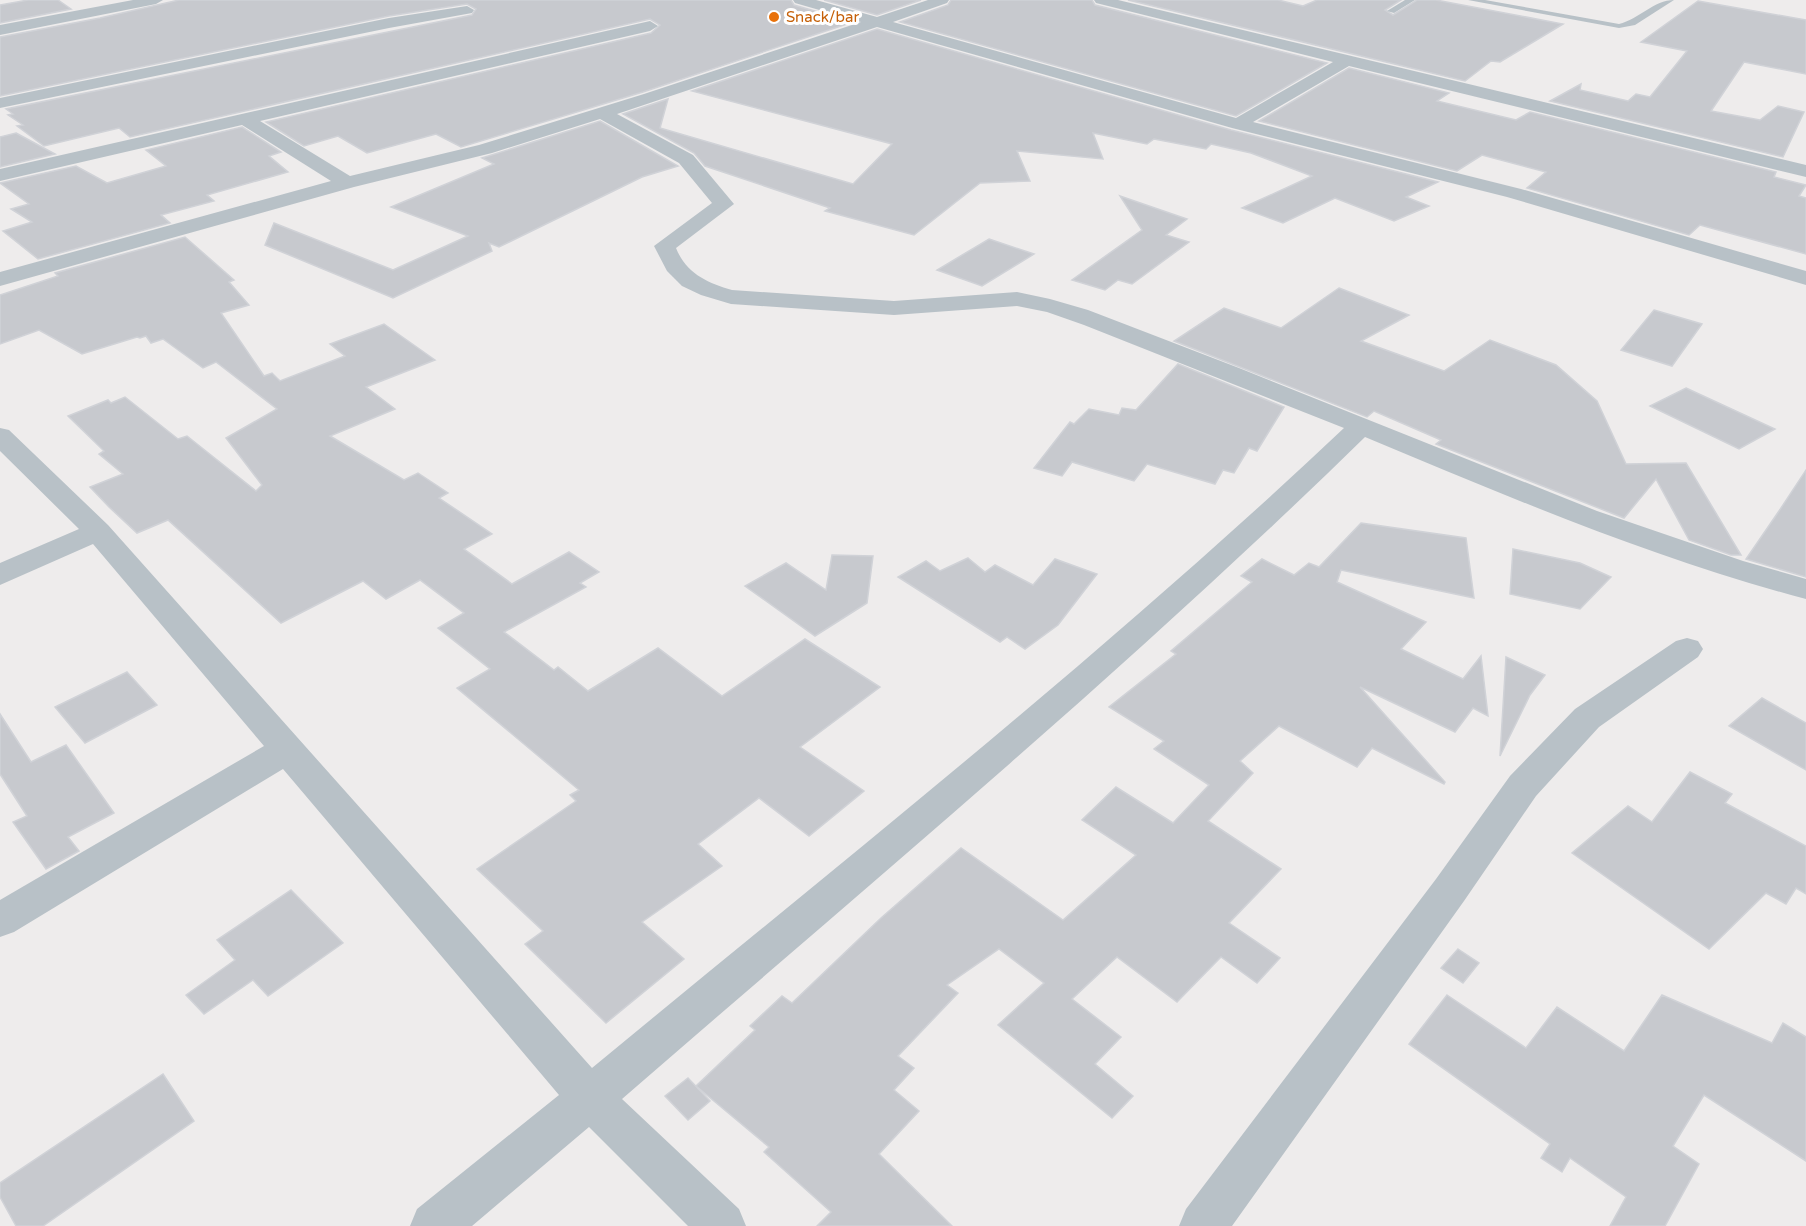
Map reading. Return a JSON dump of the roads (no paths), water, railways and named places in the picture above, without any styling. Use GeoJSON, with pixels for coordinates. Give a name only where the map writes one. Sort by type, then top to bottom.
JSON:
{"type":"FeatureCollection","features":[{"type":"Feature","properties":{"kind":"street"},"geometry":{"type":"LineString","coordinates":[[0,30],[156,0]]}},
{"type":"Feature","properties":{"kind":"street"},"geometry":{"type":"LineString","coordinates":[[800,0],[875,23],[1238,123],[1514,193],[1806,278]]}},
{"type":"Feature","properties":{"kind":"street"},"geometry":{"type":"LineString","coordinates":[[0,279],[347,183],[485,149],[602,113],[942,0]]}},
{"type":"Feature","properties":{"kind":"street"},"geometry":{"type":"LineString","coordinates":[[1101,0],[1344,62],[1470,89],[1806,171]]}},
{"type":"Feature","properties":{"kind":"street"},"geometry":{"type":"LineString","coordinates":[[0,103],[389,23],[467,10]]}},
{"type":"Feature","properties":{"kind":"street"},"geometry":{"type":"LineString","coordinates":[[0,175],[650,26]]}},
{"type":"Feature","properties":{"kind":"street"},"geometry":{"type":"LineString","coordinates":[[1238,123],[1344,62]]}},
{"type":"Feature","properties":{"kind":"street"},"geometry":{"type":"LineString","coordinates":[[602,113],[686,159],[724,204],[665,246],[670,262],[680,274],[711,292],[731,297],[894,308],[1017,299],[1035,301],[1082,316],[1280,392],[1360,427],[1659,544],[1748,574],[1806,589]]}},
{"type":"Feature","properties":{"kind":"street"},"geometry":{"type":"LineString","coordinates":[[244,118],[347,183]]}},
{"type":"Feature","properties":{"kind":"street"},"geometry":{"type":"LineString","coordinates":[[434,1226],[590,1098],[1128,642],[1254,529],[1360,427]]}},
{"type":"Feature","properties":{"kind":"street"},"geometry":{"type":"LineString","coordinates":[[0,436],[98,531],[590,1098],[722,1226]]}},
{"type":"Feature","properties":{"kind":"street"},"geometry":{"type":"LineString","coordinates":[[0,575],[98,531]]}},
{"type":"Feature","properties":{"kind":"street"},"geometry":{"type":"LineString","coordinates":[[1203,1226],[1450,890],[1523,786],[1587,718],[1687,649]]}},
{"type":"Feature","properties":{"kind":"street"},"geometry":{"type":"LineString","coordinates":[[0,920],[288,749]]}},
{"type":"Feature","properties":{"kind":"lane"},"geometry":{"type":"LineString","coordinates":[[1391,11],[1411,0]]}},
{"type":"Feature","properties":{"kind":"lane"},"geometry":{"type":"LineString","coordinates":[[1472,0],[1619,26],[1632,23],[1670,0]]}},
{"type":"Feature","properties":{"kind":"place","name":"Snack/bar"},"geometry":{"type":"Point","coordinates":[774,17]}}]}
